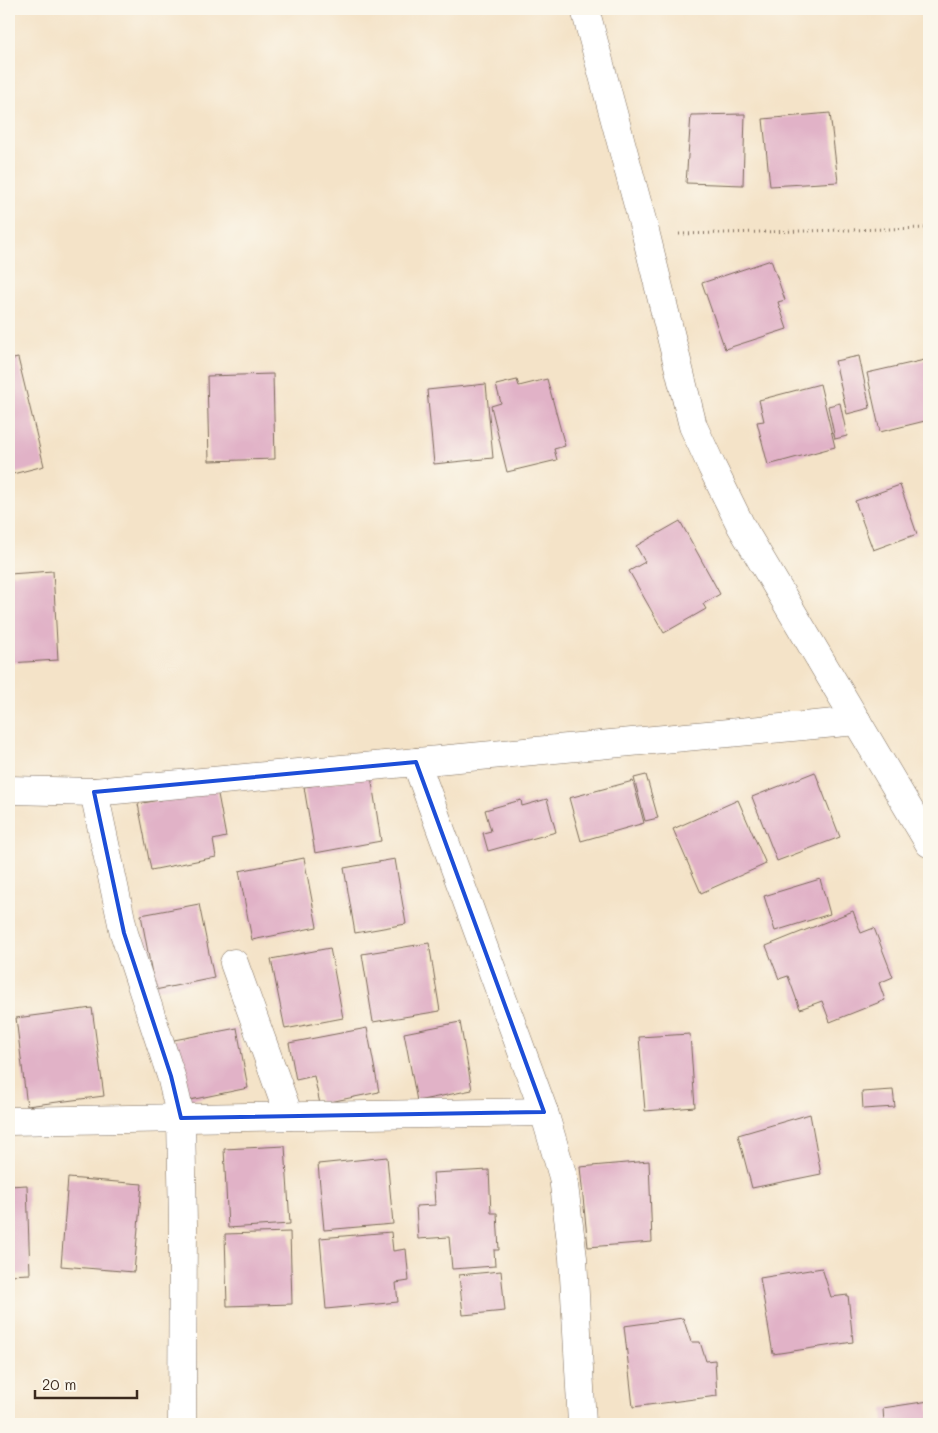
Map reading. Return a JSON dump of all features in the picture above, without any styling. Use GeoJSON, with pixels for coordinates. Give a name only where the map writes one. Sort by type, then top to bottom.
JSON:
{"type":"FeatureCollection","features":[{"type":"Feature","properties":{"kind":"street"},"geometry":{"type":"LineString","coordinates":[[585,9],[646,235],[693,426],[742,526],[929,843]]}},
{"type":"Feature","properties":{"kind":"street"},"geometry":{"type":"LineString","coordinates":[[9,790],[94,792],[857,721]]}},
{"type":"Feature","properties":{"kind":"street"},"geometry":{"type":"LineString","coordinates":[[416,762],[544,1112],[563,1178],[573,1258],[582,1424]]}},
{"type":"Feature","properties":{"kind":"street"},"geometry":{"type":"LineString","coordinates":[[94,792],[124,933],[172,1076],[180,1118],[183,1226],[182,1424]]}},
{"type":"Feature","properties":{"kind":"street"},"geometry":{"type":"LineString","coordinates":[[234,962],[289,1116]]}},
{"type":"Feature","properties":{"kind":"street"},"geometry":{"type":"LineString","coordinates":[[9,1121],[544,1112]]}},
{"type":"Feature","properties":{"kind":"path"},"geometry":{"type":"LineString","coordinates":[[646,235],[929,228]]}},
{"type":"Feature","properties":{"kind":"highlighted area"},"geometry":{"type":"Polygon","coordinates":[[[416,762],[544,1112],[181,1118],[171,1076],[124,933],[94,792],[416,762]]]}},
{"type":"Feature","properties":{"kind":"building"},"geometry":{"type":"Polygon","coordinates":[[[830,113],[838,182],[770,186],[763,119],[830,113]]]}},
{"type":"Feature","properties":{"kind":"building"},"geometry":{"type":"Polygon","coordinates":[[[745,114],[743,185],[686,183],[691,115],[745,114]]]}},
{"type":"Feature","properties":{"kind":"building"},"geometry":{"type":"Polygon","coordinates":[[[771,260],[785,300],[778,302],[787,329],[725,349],[702,283],[771,260]]]}},
{"type":"Feature","properties":{"kind":"building"},"geometry":{"type":"Polygon","coordinates":[[[859,356],[870,408],[847,414],[835,361],[859,356]]]}},
{"type":"Feature","properties":{"kind":"building"},"geometry":{"type":"Polygon","coordinates":[[[18,358],[44,466],[9,475],[9,360],[18,358]]]}},
{"type":"Feature","properties":{"kind":"building"},"geometry":{"type":"Polygon","coordinates":[[[929,359],[929,420],[880,432],[867,373],[929,359]]]}},
{"type":"Feature","properties":{"kind":"building"},"geometry":{"type":"Polygon","coordinates":[[[273,374],[275,459],[209,461],[207,376],[273,374]]]}},
{"type":"Feature","properties":{"kind":"building"},"geometry":{"type":"Polygon","coordinates":[[[547,379],[565,446],[554,449],[557,460],[507,472],[491,406],[501,403],[496,385],[517,380],[519,386],[547,379]]]}},
{"type":"Feature","properties":{"kind":"building"},"geometry":{"type":"Polygon","coordinates":[[[486,384],[493,458],[434,464],[427,390],[486,384]]]}},
{"type":"Feature","properties":{"kind":"building"},"geometry":{"type":"Polygon","coordinates":[[[820,384],[835,447],[768,465],[757,422],[764,421],[759,400],[820,384]]]}},
{"type":"Feature","properties":{"kind":"building"},"geometry":{"type":"Polygon","coordinates":[[[840,403],[847,436],[835,439],[828,406],[840,403]]]}},
{"type":"Feature","properties":{"kind":"building"},"geometry":{"type":"Polygon","coordinates":[[[900,485],[917,534],[873,550],[855,501],[900,485]]]}},
{"type":"Feature","properties":{"kind":"building"},"geometry":{"type":"Polygon","coordinates":[[[680,521],[720,594],[703,604],[706,609],[664,633],[629,571],[645,562],[636,546],[680,521]]]}},
{"type":"Feature","properties":{"kind":"building"},"geometry":{"type":"Polygon","coordinates":[[[53,571],[58,660],[9,663],[9,574],[53,571]]]}},
{"type":"Feature","properties":{"kind":"building"},"geometry":{"type":"Polygon","coordinates":[[[815,772],[840,837],[777,861],[752,797],[815,772]]]}},
{"type":"Feature","properties":{"kind":"building"},"geometry":{"type":"Polygon","coordinates":[[[646,775],[658,818],[645,821],[634,778],[646,775]]]}},
{"type":"Feature","properties":{"kind":"building"},"geometry":{"type":"Polygon","coordinates":[[[371,776],[381,841],[315,853],[304,787],[371,776]]]}},
{"type":"Feature","properties":{"kind":"building"},"geometry":{"type":"Polygon","coordinates":[[[633,781],[644,823],[581,841],[569,798],[633,781]]]}},
{"type":"Feature","properties":{"kind":"building"},"geometry":{"type":"Polygon","coordinates":[[[217,789],[226,837],[213,840],[216,857],[151,870],[138,804],[217,789]]]}},
{"type":"Feature","properties":{"kind":"building"},"geometry":{"type":"Polygon","coordinates":[[[547,799],[556,832],[488,851],[483,833],[491,831],[485,810],[521,800],[522,806],[547,799]]]}},
{"type":"Feature","properties":{"kind":"building"},"geometry":{"type":"Polygon","coordinates":[[[738,800],[766,864],[701,893],[673,829],[738,800]]]}},
{"type":"Feature","properties":{"kind":"building"},"geometry":{"type":"Polygon","coordinates":[[[304,858],[317,927],[252,940],[239,871],[304,858]]]}},
{"type":"Feature","properties":{"kind":"building"},"geometry":{"type":"Polygon","coordinates":[[[395,859],[406,924],[355,933],[344,868],[395,859]]]}},
{"type":"Feature","properties":{"kind":"building"},"geometry":{"type":"Polygon","coordinates":[[[820,879],[830,914],[775,931],[764,896],[820,879]]]}},
{"type":"Feature","properties":{"kind":"building"},"geometry":{"type":"Polygon","coordinates":[[[199,904],[214,978],[155,990],[141,915],[199,904]]]}},
{"type":"Feature","properties":{"kind":"building"},"geometry":{"type":"Polygon","coordinates":[[[853,911],[861,933],[874,928],[893,977],[879,983],[885,1000],[830,1022],[822,1001],[800,1009],[788,976],[779,979],[766,946],[853,911]]]}},
{"type":"Feature","properties":{"kind":"building"},"geometry":{"type":"Polygon","coordinates":[[[429,943],[440,1011],[373,1022],[362,954],[429,943]]]}},
{"type":"Feature","properties":{"kind":"building"},"geometry":{"type":"Polygon","coordinates":[[[330,948],[343,1018],[285,1029],[271,959],[330,948]]]}},
{"type":"Feature","properties":{"kind":"building"},"geometry":{"type":"Polygon","coordinates":[[[92,1008],[104,1096],[27,1106],[16,1018],[92,1008]]]}},
{"type":"Feature","properties":{"kind":"building"},"geometry":{"type":"Polygon","coordinates":[[[460,1022],[472,1090],[417,1101],[404,1033],[460,1022]]]}},
{"type":"Feature","properties":{"kind":"building"},"geometry":{"type":"Polygon","coordinates":[[[237,1028],[248,1088],[185,1101],[174,1040],[237,1028]]]}},
{"type":"Feature","properties":{"kind":"building"},"geometry":{"type":"Polygon","coordinates":[[[367,1028],[379,1092],[320,1104],[314,1076],[296,1080],[289,1043],[367,1028]]]}},
{"type":"Feature","properties":{"kind":"building"},"geometry":{"type":"Polygon","coordinates":[[[690,1034],[695,1107],[645,1111],[639,1037],[690,1034]]]}},
{"type":"Feature","properties":{"kind":"building"},"geometry":{"type":"Polygon","coordinates":[[[893,1090],[895,1107],[863,1109],[862,1092],[893,1090]]]}},
{"type":"Feature","properties":{"kind":"building"},"geometry":{"type":"Polygon","coordinates":[[[810,1114],[821,1174],[752,1188],[738,1135],[810,1114]]]}},
{"type":"Feature","properties":{"kind":"building"},"geometry":{"type":"Polygon","coordinates":[[[285,1146],[290,1224],[228,1228],[224,1149],[285,1146]]]}},
{"type":"Feature","properties":{"kind":"building"},"geometry":{"type":"Polygon","coordinates":[[[387,1157],[393,1224],[324,1230],[318,1164],[387,1157]]]}},
{"type":"Feature","properties":{"kind":"building"},"geometry":{"type":"Polygon","coordinates":[[[649,1161],[652,1242],[588,1247],[580,1167],[649,1161]]]}},
{"type":"Feature","properties":{"kind":"building"},"geometry":{"type":"Polygon","coordinates":[[[489,1170],[491,1213],[497,1213],[499,1250],[494,1250],[495,1266],[452,1269],[449,1237],[418,1239],[416,1206],[435,1205],[433,1173],[489,1170]]]}},
{"type":"Feature","properties":{"kind":"building"},"geometry":{"type":"Polygon","coordinates":[[[68,1178],[142,1184],[134,1272],[61,1266],[68,1178]]]}},
{"type":"Feature","properties":{"kind":"building"},"geometry":{"type":"Polygon","coordinates":[[[27,1185],[30,1274],[9,1275],[9,1186],[27,1185]]]}},
{"type":"Feature","properties":{"kind":"building"},"geometry":{"type":"Polygon","coordinates":[[[290,1232],[292,1304],[227,1306],[225,1234],[290,1232]]]}},
{"type":"Feature","properties":{"kind":"building"},"geometry":{"type":"Polygon","coordinates":[[[391,1232],[393,1251],[406,1249],[409,1281],[396,1283],[398,1302],[326,1309],[320,1238],[391,1232]]]}},
{"type":"Feature","properties":{"kind":"building"},"geometry":{"type":"Polygon","coordinates":[[[822,1268],[831,1297],[848,1295],[853,1342],[773,1354],[760,1278],[822,1268]]]}},
{"type":"Feature","properties":{"kind":"building"},"geometry":{"type":"Polygon","coordinates":[[[501,1271],[505,1311],[463,1315],[459,1275],[501,1271]]]}},
{"type":"Feature","properties":{"kind":"building"},"geometry":{"type":"Polygon","coordinates":[[[683,1318],[691,1342],[700,1342],[706,1361],[715,1360],[717,1396],[633,1407],[624,1326],[683,1318]]]}},
{"type":"Feature","properties":{"kind":"building"},"geometry":{"type":"Polygon","coordinates":[[[929,1401],[929,1424],[884,1424],[883,1408],[929,1401]]]}}]}
